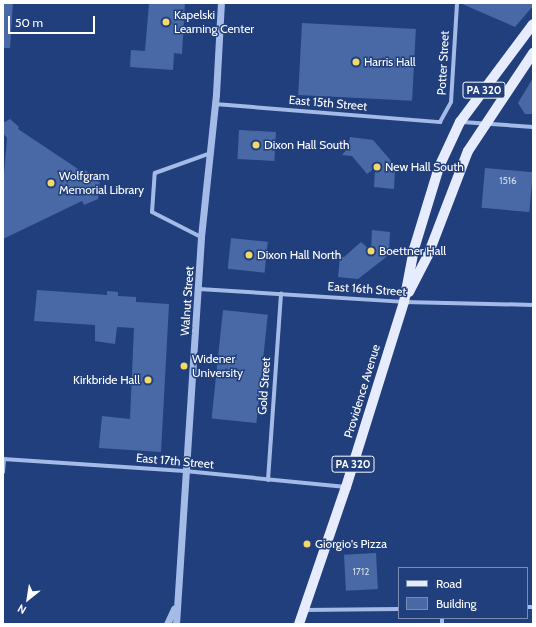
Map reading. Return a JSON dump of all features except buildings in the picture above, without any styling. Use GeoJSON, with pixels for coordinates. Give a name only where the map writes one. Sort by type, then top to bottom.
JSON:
{"type":"FeatureCollection","features":[{"type":"Feature","properties":{"kind":"main road","name":"Providence Avenue"},"geometry":{"type":"LineString","coordinates":[[299,624],[346,487],[404,302],[414,249],[433,186],[447,147],[460,122],[533,24]]}},
{"type":"Feature","properties":{"kind":"main road","name":"Providence Avenue"},"geometry":{"type":"LineString","coordinates":[[404,302],[428,255],[468,151],[484,124],[533,52]]}},
{"type":"Feature","properties":{"kind":"street","name":"Walnut Street"},"geometry":{"type":"LineString","coordinates":[[176,624],[185,471],[199,288],[201,237],[208,154],[215,104],[221,3]]}},
{"type":"Feature","properties":{"kind":"street","name":"Potter Street"},"geometry":{"type":"LineString","coordinates":[[440,122],[451,102],[457,3]]}},
{"type":"Feature","properties":{"kind":"street","name":"East 15th Street"},"geometry":{"type":"LineString","coordinates":[[215,104],[440,122]]}},
{"type":"Feature","properties":{"kind":"street"},"geometry":{"type":"LineString","coordinates":[[460,122],[533,127]]}},
{"type":"Feature","properties":{"kind":"street"},"geometry":{"type":"LineString","coordinates":[[201,237],[152,212],[155,173],[208,154]]}},
{"type":"Feature","properties":{"kind":"street","name":"East 16th Street"},"geometry":{"type":"LineString","coordinates":[[199,288],[404,302],[533,305]]}},
{"type":"Feature","properties":{"kind":"street","name":"Gold Street"},"geometry":{"type":"LineString","coordinates":[[268,480],[280,293]]}},
{"type":"Feature","properties":{"kind":"street"},"geometry":{"type":"LineString","coordinates":[[3,472],[4,459]]}},
{"type":"Feature","properties":{"kind":"street","name":"East 17th Street"},"geometry":{"type":"LineString","coordinates":[[4,459],[185,471],[346,487]]}},
{"type":"Feature","properties":{"kind":"street"},"geometry":{"type":"LineString","coordinates":[[168,624],[176,606]]}},
{"type":"Feature","properties":{"kind":"street"},"geometry":{"type":"LineString","coordinates":[[303,610],[398,609]]}},
{"type":"Feature","properties":{"kind":"place","name":"Kapelski Learning Center"},"geometry":{"type":"Point","coordinates":[166,22]}},
{"type":"Feature","properties":{"kind":"place","name":"Harris Hall"},"geometry":{"type":"Point","coordinates":[356,62]}},
{"type":"Feature","properties":{"kind":"place","name":"Dixon Hall South"},"geometry":{"type":"Point","coordinates":[256,145]}},
{"type":"Feature","properties":{"kind":"place","name":"New Hall South"},"geometry":{"type":"Point","coordinates":[377,167]}},
{"type":"Feature","properties":{"kind":"place","name":"Wolfgram Memorial Library"},"geometry":{"type":"Point","coordinates":[51,183]}},
{"type":"Feature","properties":{"kind":"place","name":"Boettner Hall"},"geometry":{"type":"Point","coordinates":[371,251]}},
{"type":"Feature","properties":{"kind":"place","name":"Dixon Hall North"},"geometry":{"type":"Point","coordinates":[249,255]}},
{"type":"Feature","properties":{"kind":"place","name":"Widener University"},"geometry":{"type":"Point","coordinates":[184,366]}},
{"type":"Feature","properties":{"kind":"place","name":"Kirkbride Hall"},"geometry":{"type":"Point","coordinates":[148,380]}},
{"type":"Feature","properties":{"kind":"place","name":"Giorgio's Pizza"},"geometry":{"type":"Point","coordinates":[307,544]}}]}
